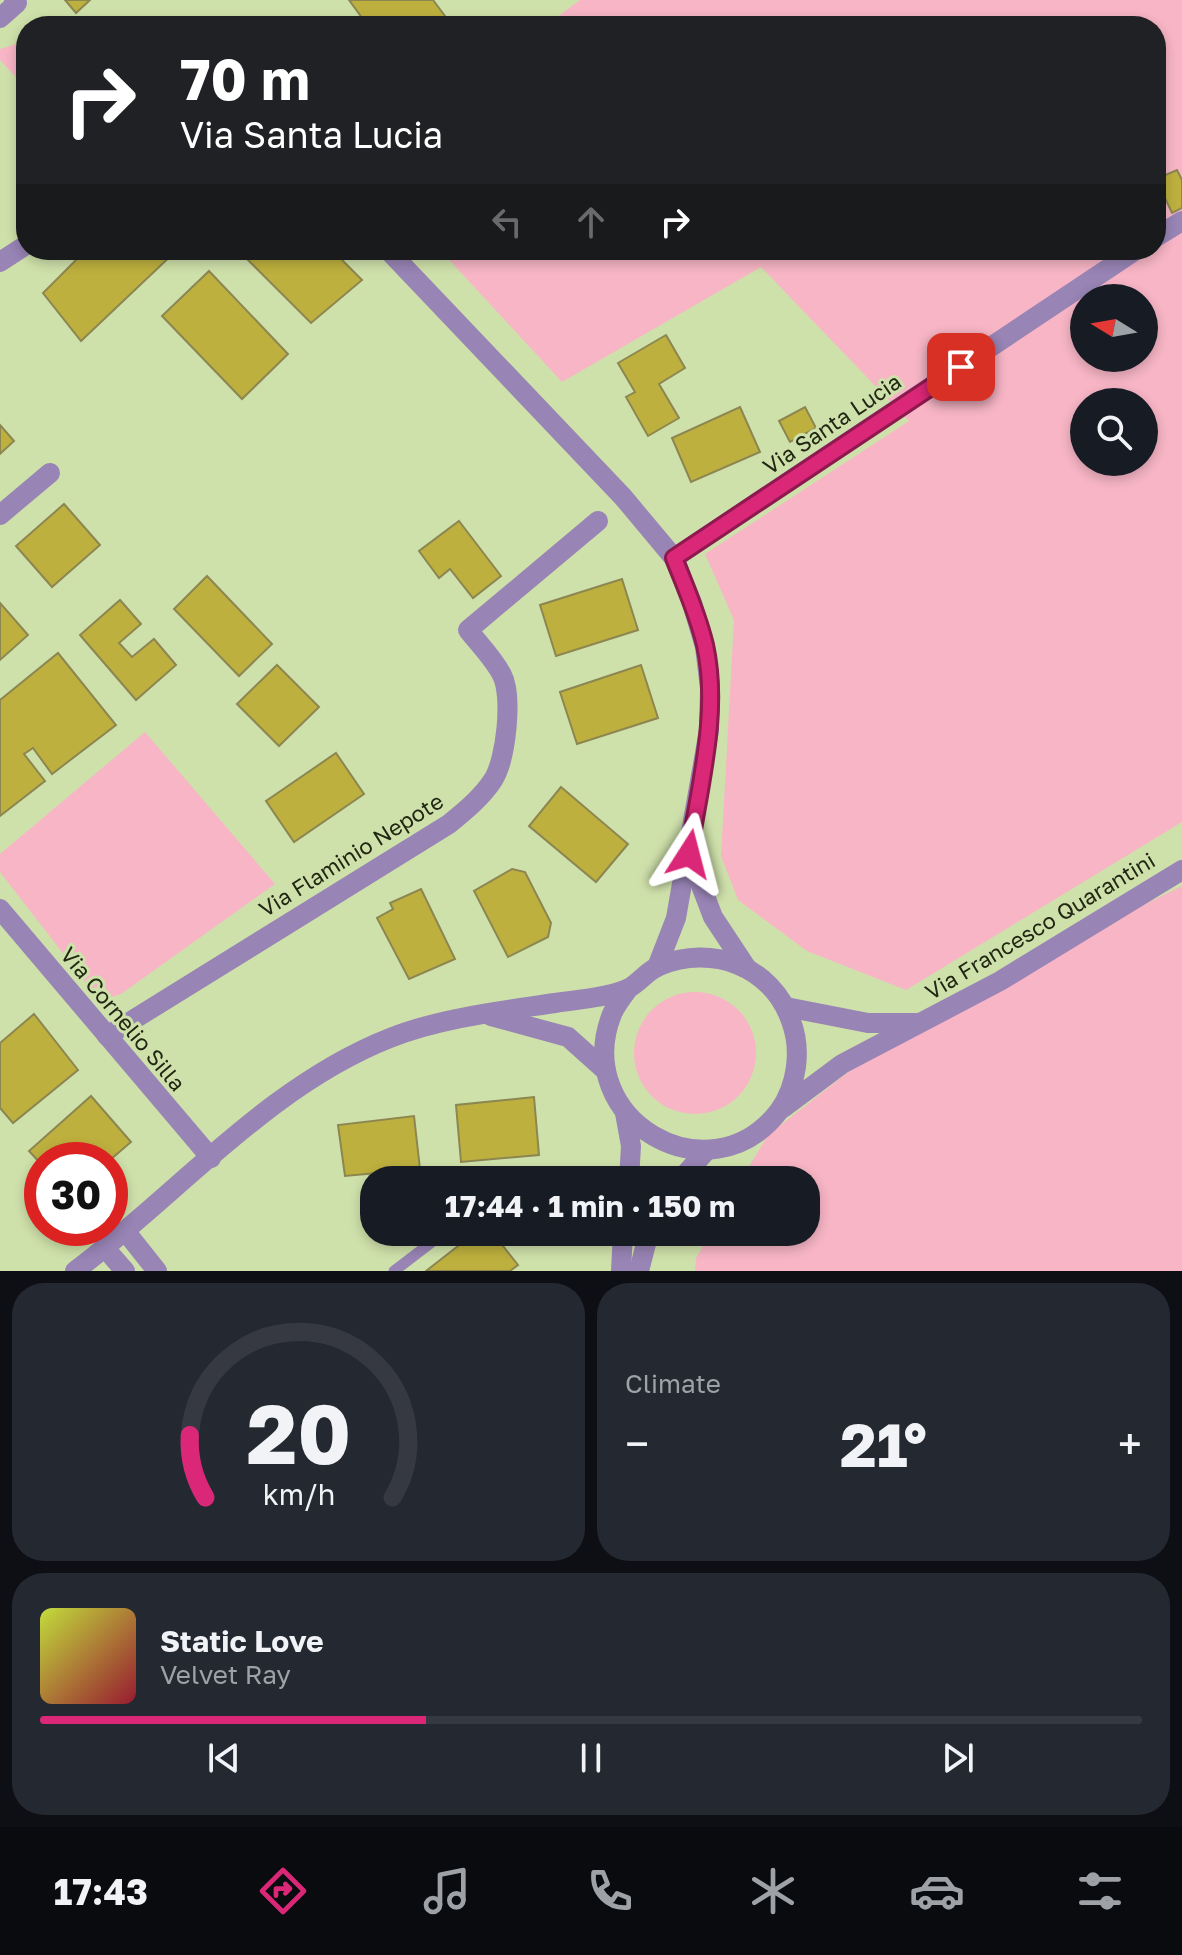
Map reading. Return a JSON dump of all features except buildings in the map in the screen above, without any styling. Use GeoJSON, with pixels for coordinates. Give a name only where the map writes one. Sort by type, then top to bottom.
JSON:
{"type":"FeatureCollection","features":[{"type":"Feature","properties":{"kind":"street"},"geometry":{"type":"LineString","coordinates":[[0,18],[17,3],[14,0]]}},
{"type":"Feature","properties":{"kind":"street"},"geometry":{"type":"LineString","coordinates":[[398,260],[623,497],[674,558],[705,647],[710,688],[709,730],[676,918],[657,967]]}},
{"type":"Feature","properties":{"kind":"street","name":"Via Santa Lucia"},"geometry":{"type":"LineString","coordinates":[[674,558],[1121,260]]}},
{"type":"Feature","properties":{"kind":"street"},"geometry":{"type":"LineString","coordinates":[[0,515],[50,473]]}},
{"type":"Feature","properties":{"kind":"street","name":"Via Flaminio Nepote"},"geometry":{"type":"LineString","coordinates":[[107,1036],[449,824],[475,802],[495,778],[505,742],[507,708],[503,677],[468,630],[598,521]]}},
{"type":"Feature","properties":{"kind":"street"},"geometry":{"type":"LineString","coordinates":[[689,854],[713,917],[746,967]]}},
{"type":"Feature","properties":{"kind":"street","name":"Via Francesco Quarantini"},"geometry":{"type":"LineString","coordinates":[[779,1110],[842,1064],[1000,981],[1182,870]]}},
{"type":"Feature","properties":{"kind":"street","name":"Via Cornelio Silla"},"geometry":{"type":"LineString","coordinates":[[0,909],[211,1158]]}},
{"type":"Feature","properties":{"kind":"street"},"geometry":{"type":"LineString","coordinates":[[686,957],[717,957],[746,967],[769,984],[786,1007],[795,1032],[797,1059],[792,1086],[779,1110],[759,1130],[735,1144],[707,1150],[676,1147],[647,1134],[625,1113],[613,1093],[606,1071],[605,1041],[613,1013],[629,988],[657,967],[686,957]]}},
{"type":"Feature","properties":{"kind":"street"},"geometry":{"type":"LineString","coordinates":[[128,1230],[268,1110],[331,1067],[392,1037],[483,1014],[629,988]]}},
{"type":"Feature","properties":{"kind":"street","name":"Via Francesco Quarantini"},"geometry":{"type":"LineString","coordinates":[[786,1007],[868,1023],[922,1023]]}},
{"type":"Feature","properties":{"kind":"street"},"geometry":{"type":"LineString","coordinates":[[483,1014],[568,1037],[606,1071]]}},
{"type":"Feature","properties":{"kind":"street"},"geometry":{"type":"LineString","coordinates":[[625,1113],[631,1146],[630,1166]]}},
{"type":"Feature","properties":{"kind":"street"},"geometry":{"type":"LineString","coordinates":[[693,1166],[707,1150]]}},
{"type":"Feature","properties":{"kind":"street"},"geometry":{"type":"LineString","coordinates":[[128,1235],[157,1271]]}},
{"type":"Feature","properties":{"kind":"street"},"geometry":{"type":"LineString","coordinates":[[75,1271],[108,1246]]}},
{"type":"Feature","properties":{"kind":"street"},"geometry":{"type":"LineString","coordinates":[[621,1271],[622,1246]]}},
{"type":"Feature","properties":{"kind":"street"},"geometry":{"type":"LineString","coordinates":[[639,1271],[645,1246]]}},
{"type":"Feature","properties":{"kind":"street"},"geometry":{"type":"LineString","coordinates":[[105,1248],[125,1271]]}},
{"type":"Feature","properties":{"kind":"lane"},"geometry":{"type":"LineString","coordinates":[[394,1271],[427,1246]]}},
{"type":"Feature","properties":{"kind":"shaded area"},"geometry":{"type":"Polygon","coordinates":[[[580,0],[1182,0],[1182,822],[906,990],[807,951],[738,900],[721,856],[734,620],[705,554],[909,421],[761,267],[562,382],[449,260],[1166,260],[1166,16],[558,16],[580,0]]]}},
{"type":"Feature","properties":{"kind":"shaded area"},"geometry":{"type":"Polygon","coordinates":[[[16,44],[16,77],[0,60],[0,49],[16,44]]]}},
{"type":"Feature","properties":{"kind":"shaded area"},"geometry":{"type":"Polygon","coordinates":[[[145,732],[275,884],[121,994],[108,998],[90,988],[0,872],[0,854],[145,732]]]}},
{"type":"Feature","properties":{"kind":"shaded area"},"geometry":{"type":"Polygon","coordinates":[[[1182,886],[1182,1271],[695,1271],[696,1258],[703,1246],[820,1246],[820,1166],[749,1166],[768,1135],[925,1012],[1182,886]]]}},
{"type":"Feature","properties":{"kind":"shaded area"},"geometry":{"type":"Polygon","coordinates":[[[695,992],[718,997],[738,1010],[751,1030],[756,1053],[751,1076],[738,1096],[718,1109],[695,1114],[672,1109],[652,1096],[639,1076],[634,1053],[639,1030],[652,1010],[672,997],[695,992]]]}},
{"type":"Feature","properties":{"kind":"route"},"geometry":{"type":"LineString","coordinates":[[689,854],[709,730],[710,688],[705,647],[674,558],[961,367]]}}]}
